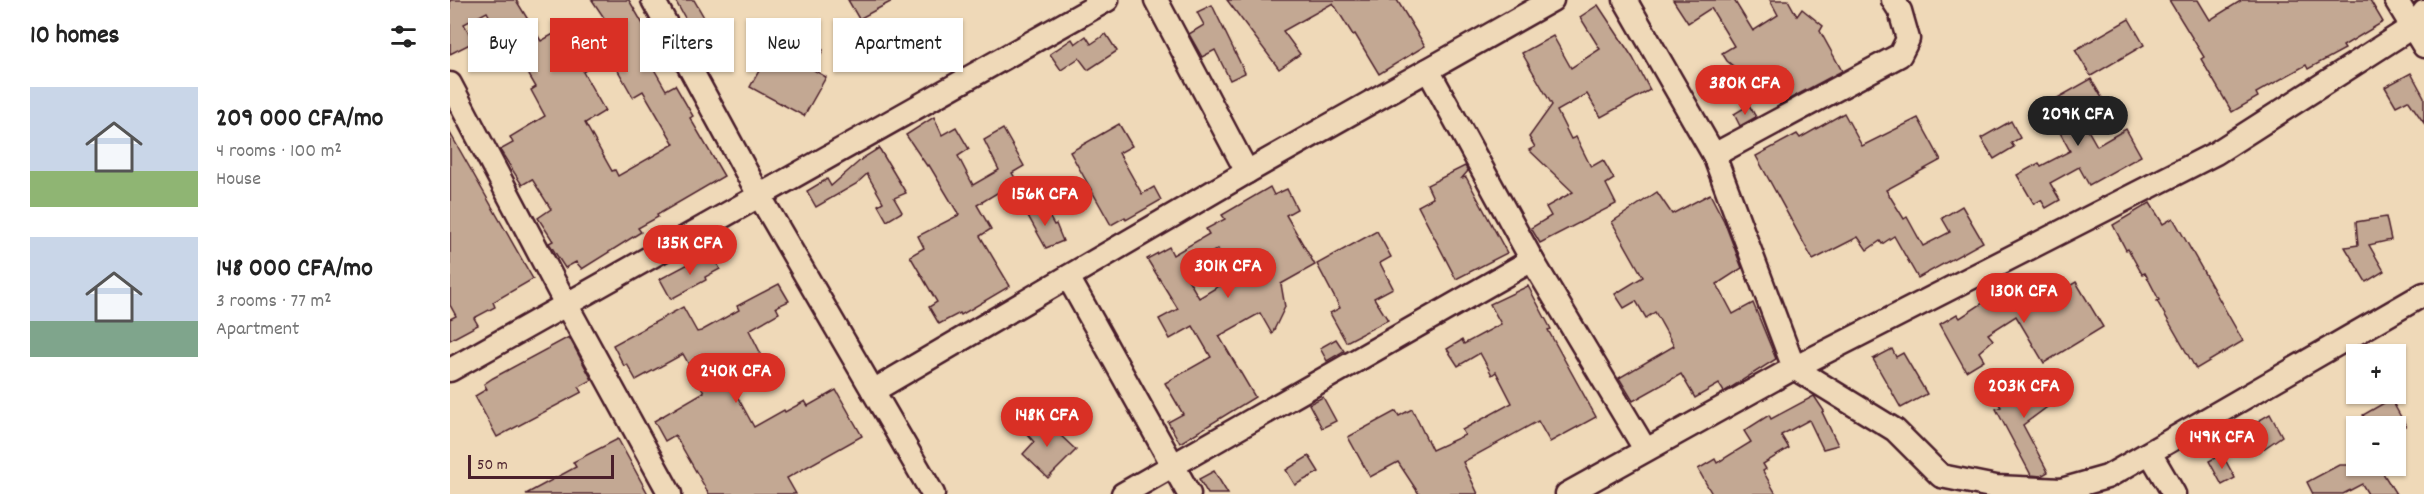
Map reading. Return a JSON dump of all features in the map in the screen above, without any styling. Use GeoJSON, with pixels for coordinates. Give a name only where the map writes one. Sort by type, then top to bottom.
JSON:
{"type":"FeatureCollection","features":[{"type":"Feature","properties":{"kind":"street"},"geometry":{"type":"LineString","coordinates":[[652,0],[759,195],[933,494]]}},
{"type":"Feature","properties":{"kind":"street"},"geometry":{"type":"LineString","coordinates":[[450,370],[1107,0]]}},
{"type":"Feature","properties":{"kind":"street"},"geometry":{"type":"LineString","coordinates":[[1156,0],[1246,172]]}},
{"type":"Feature","properties":{"kind":"street"},"geometry":{"type":"LineString","coordinates":[[873,391],[1246,172],[1552,0]]}},
{"type":"Feature","properties":{"kind":"street"},"geometry":{"type":"LineString","coordinates":[[1625,0],[1714,155],[1794,368],[1895,430],[1941,476],[1996,487],[2061,490],[2107,477],[2424,294]]}},
{"type":"Feature","properties":{"kind":"street"},"geometry":{"type":"LineString","coordinates":[[1714,155],[1900,55],[1908,39],[1900,11],[1893,0]]}},
{"type":"Feature","properties":{"kind":"street"},"geometry":{"type":"LineString","coordinates":[[2396,0],[2418,20],[2424,46]]}},
{"type":"Feature","properties":{"kind":"street"},"geometry":{"type":"LineString","coordinates":[[1567,494],[1794,368],[2216,153],[2418,20]]}},
{"type":"Feature","properties":{"kind":"street"},"geometry":{"type":"LineString","coordinates":[[1428,70],[1532,260],[1645,449]]}},
{"type":"Feature","properties":{"kind":"street"},"geometry":{"type":"LineString","coordinates":[[450,84],[567,306],[670,494]]}},
{"type":"Feature","properties":{"kind":"street"},"geometry":{"type":"LineString","coordinates":[[1123,494],[1532,260]]}},
{"type":"Feature","properties":{"kind":"street"},"geometry":{"type":"LineString","coordinates":[[1068,277],[1189,494]]}},
{"type":"Feature","properties":{"kind":"street"},"geometry":{"type":"LineString","coordinates":[[2150,453],[2175,494]]}},
{"type":"Feature","properties":{"kind":"building"},"geometry":{"type":"Polygon","coordinates":[[[450,0],[516,0],[527,18],[490,18],[487,12],[476,18],[468,18],[468,22],[464,24],[468,31],[468,45],[450,54],[450,0]]]}},
{"type":"Feature","properties":{"kind":"building"},"geometry":{"type":"Polygon","coordinates":[[[592,0],[629,0],[640,19],[640,72],[656,72],[666,90],[675,85],[693,116],[690,118],[724,176],[657,215],[658,217],[638,228],[641,232],[582,269],[576,262],[565,268],[549,243],[553,241],[538,218],[551,209],[532,179],[522,185],[500,150],[513,143],[510,137],[545,116],[531,90],[536,87],[527,72],[538,72],[538,36],[541,41],[550,36],[550,72],[583,72],[605,111],[585,123],[612,171],[615,170],[618,176],[674,144],[643,91],[633,97],[619,72],[628,72],[628,18],[604,18],[592,0]]]}},
{"type":"Feature","properties":{"kind":"building"},"geometry":{"type":"Polygon","coordinates":[[[675,0],[694,0],[704,18],[685,18],[675,0]]]}},
{"type":"Feature","properties":{"kind":"building"},"geometry":{"type":"Polygon","coordinates":[[[848,0],[894,0],[861,18],[858,18],[848,0]]]}},
{"type":"Feature","properties":{"kind":"building"},"geometry":{"type":"Polygon","coordinates":[[[1227,0],[1397,0],[1425,46],[1379,74],[1333,3],[1283,31],[1300,54],[1279,69],[1227,0]]]}},
{"type":"Feature","properties":{"kind":"building"},"geometry":{"type":"Polygon","coordinates":[[[1673,0],[1734,0],[1753,31],[1778,15],[1770,0],[1788,0],[1797,16],[1802,9],[1823,26],[1820,31],[1842,71],[1780,104],[1727,61],[1722,53],[1734,46],[1711,8],[1688,23],[1673,0]]]}},
{"type":"Feature","properties":{"kind":"building"},"geometry":{"type":"Polygon","coordinates":[[[2169,0],[2198,0],[2210,20],[2242,0],[2370,0],[2383,22],[2343,46],[2345,49],[2308,69],[2306,65],[2256,93],[2258,97],[2232,112],[2201,59],[2204,57],[2169,0]]]}},
{"type":"Feature","properties":{"kind":"building"},"geometry":{"type":"Polygon","coordinates":[[[1212,5],[1245,73],[1230,80],[1215,50],[1202,57],[1189,34],[1204,25],[1197,12],[1212,5]]]}},
{"type":"Feature","properties":{"kind":"building"},"geometry":{"type":"Polygon","coordinates":[[[1598,5],[1633,58],[1650,90],[1601,117],[1587,94],[1557,111],[1571,139],[1576,137],[1591,167],[1603,160],[1614,179],[1606,184],[1616,204],[1540,243],[1531,228],[1551,216],[1546,207],[1573,192],[1529,150],[1535,147],[1529,137],[1552,105],[1522,53],[1553,36],[1571,68],[1600,49],[1580,17],[1598,5]]]}},
{"type":"Feature","properties":{"kind":"building"},"geometry":{"type":"Polygon","coordinates":[[[2129,19],[2144,45],[2091,76],[2075,50],[2129,19]]]}},
{"type":"Feature","properties":{"kind":"building"},"geometry":{"type":"Polygon","coordinates":[[[1106,34],[1117,51],[1088,70],[1079,58],[1061,70],[1050,54],[1072,39],[1075,44],[1086,36],[1091,44],[1106,34]]]}},
{"type":"Feature","properties":{"kind":"building"},"geometry":{"type":"Polygon","coordinates":[[[758,72],[817,72],[826,77],[804,116],[750,87],[758,72]]]}},
{"type":"Feature","properties":{"kind":"building"},"geometry":{"type":"Polygon","coordinates":[[[2411,73],[2424,97],[2424,123],[2408,100],[2396,106],[2385,87],[2411,73]]]}},
{"type":"Feature","properties":{"kind":"building"},"geometry":{"type":"Polygon","coordinates":[[[2091,79],[2105,103],[2080,116],[2097,146],[2126,129],[2141,156],[2089,185],[2079,167],[2050,183],[2060,200],[2046,208],[2041,200],[2034,204],[2017,175],[2039,163],[2041,166],[2070,151],[2045,105],[2091,79]]]}},
{"type":"Feature","properties":{"kind":"building"},"geometry":{"type":"Polygon","coordinates":[[[1749,105],[1756,117],[1740,126],[1734,114],[1749,105]]]}},
{"type":"Feature","properties":{"kind":"building"},"geometry":{"type":"Polygon","coordinates":[[[1844,113],[1862,146],[1918,118],[1941,160],[1886,190],[1904,219],[1907,217],[1923,246],[1950,232],[1942,218],[1962,206],[1983,242],[1918,278],[1894,236],[1882,244],[1880,241],[1867,250],[1858,237],[1813,260],[1756,156],[1797,134],[1800,138],[1844,113]]]}},
{"type":"Feature","properties":{"kind":"building"},"geometry":{"type":"Polygon","coordinates":[[[934,117],[942,135],[956,127],[969,149],[958,156],[973,185],[999,170],[984,140],[1003,129],[1024,166],[1012,173],[1017,181],[977,205],[991,229],[980,236],[1010,286],[961,315],[960,313],[939,324],[929,307],[937,302],[910,256],[924,248],[918,236],[959,215],[929,165],[927,166],[906,135],[934,117]]]}},
{"type":"Feature","properties":{"kind":"building"},"geometry":{"type":"Polygon","coordinates":[[[2011,121],[2020,138],[2011,143],[2014,147],[1994,159],[1981,138],[2011,121]]]}},
{"type":"Feature","properties":{"kind":"building"},"geometry":{"type":"Polygon","coordinates":[[[1119,124],[1132,146],[1119,153],[1142,194],[1154,187],[1161,200],[1126,220],[1125,217],[1111,225],[1070,152],[1119,124]]]}},
{"type":"Feature","properties":{"kind":"building"},"geometry":{"type":"Polygon","coordinates":[[[450,133],[533,279],[493,302],[495,307],[474,318],[478,325],[450,340],[450,319],[456,316],[450,305],[450,133]]]}},
{"type":"Feature","properties":{"kind":"building"},"geometry":{"type":"Polygon","coordinates":[[[879,148],[906,193],[894,198],[902,212],[887,221],[878,205],[883,202],[867,174],[856,184],[816,207],[807,191],[827,179],[831,186],[863,158],[879,148]]]}},
{"type":"Feature","properties":{"kind":"building"},"geometry":{"type":"Polygon","coordinates":[[[1465,166],[1468,171],[1462,178],[1466,177],[1507,253],[1456,279],[1418,206],[1433,198],[1427,185],[1465,166]]]}},
{"type":"Feature","properties":{"kind":"building"},"geometry":{"type":"Polygon","coordinates":[[[1270,187],[1274,195],[1287,189],[1297,209],[1286,215],[1315,265],[1281,284],[1285,307],[1272,334],[1260,313],[1219,336],[1255,397],[1180,443],[1168,422],[1183,414],[1165,383],[1211,357],[1193,326],[1170,339],[1159,319],[1178,309],[1147,259],[1169,247],[1173,255],[1209,234],[1206,229],[1225,219],[1222,215],[1270,187]],[[1218,249],[1182,269],[1199,298],[1234,277],[1218,249]]]}},
{"type":"Feature","properties":{"kind":"building"},"geometry":{"type":"Polygon","coordinates":[[[1657,192],[1672,214],[1710,194],[1724,221],[1742,268],[1717,284],[1733,314],[1753,303],[1776,359],[1724,392],[1719,384],[1695,398],[1681,374],[1633,401],[1619,378],[1674,346],[1655,312],[1646,318],[1636,301],[1624,308],[1615,294],[1643,277],[1612,222],[1657,192]]]}},
{"type":"Feature","properties":{"kind":"building"},"geometry":{"type":"Polygon","coordinates":[[[2150,203],[2163,224],[2173,218],[2243,341],[2196,369],[2157,301],[2159,300],[2145,273],[2142,274],[2128,249],[2126,250],[2113,225],[2150,203]]]}},
{"type":"Feature","properties":{"kind":"building"},"geometry":{"type":"Polygon","coordinates":[[[1043,205],[1054,225],[1056,224],[1063,241],[1046,248],[1027,214],[1043,205]]]}},
{"type":"Feature","properties":{"kind":"building"},"geometry":{"type":"Polygon","coordinates":[[[2386,217],[2391,240],[2369,245],[2384,271],[2366,282],[2345,247],[2358,245],[2356,222],[2386,217]]]}},
{"type":"Feature","properties":{"kind":"building"},"geometry":{"type":"Polygon","coordinates":[[[1377,231],[1391,257],[1380,263],[1393,288],[1374,298],[1388,320],[1346,342],[1330,313],[1340,308],[1317,264],[1377,231]]]}},
{"type":"Feature","properties":{"kind":"building"},"geometry":{"type":"Polygon","coordinates":[[[711,252],[720,269],[705,277],[706,280],[671,299],[660,279],[711,252]]]}},
{"type":"Feature","properties":{"kind":"building"},"geometry":{"type":"Polygon","coordinates":[[[2076,282],[2103,327],[2044,363],[2016,316],[1988,334],[1993,340],[1979,352],[1984,360],[1966,371],[1940,324],[1957,314],[1960,318],[2010,285],[2024,306],[2034,300],[2037,305],[2076,282]]]}},
{"type":"Feature","properties":{"kind":"building"},"geometry":{"type":"Polygon","coordinates":[[[779,284],[789,301],[776,307],[779,313],[749,330],[761,354],[725,374],[754,427],[784,410],[785,412],[805,401],[808,406],[836,390],[862,436],[787,478],[796,494],[709,494],[675,435],[665,441],[654,421],[704,392],[683,354],[636,380],[627,364],[624,366],[613,345],[683,307],[697,332],[701,331],[739,310],[737,306],[779,284]]]}},
{"type":"Feature","properties":{"kind":"building"},"geometry":{"type":"Polygon","coordinates":[[[1528,286],[1551,329],[1548,330],[1596,417],[1550,442],[1538,421],[1463,462],[1478,494],[1419,494],[1398,462],[1370,477],[1348,437],[1396,411],[1399,416],[1412,409],[1432,450],[1465,435],[1462,430],[1512,403],[1496,372],[1492,375],[1480,353],[1458,366],[1447,349],[1462,340],[1464,344],[1501,324],[1490,304],[1528,286]]]}},
{"type":"Feature","properties":{"kind":"building"},"geometry":{"type":"Polygon","coordinates":[[[569,337],[592,380],[579,387],[582,392],[497,437],[475,396],[487,389],[484,384],[493,378],[569,337]]]}},
{"type":"Feature","properties":{"kind":"building"},"geometry":{"type":"Polygon","coordinates":[[[1336,339],[1344,351],[1327,361],[1320,348],[1336,339]]]}},
{"type":"Feature","properties":{"kind":"building"},"geometry":{"type":"Polygon","coordinates":[[[1892,349],[1896,357],[1903,353],[1927,394],[1901,408],[1873,359],[1892,349]]]}},
{"type":"Feature","properties":{"kind":"building"},"geometry":{"type":"Polygon","coordinates":[[[2031,376],[2054,402],[2023,425],[2048,472],[2041,476],[2031,475],[1996,409],[2001,407],[1995,398],[2031,376]]]}},
{"type":"Feature","properties":{"kind":"building"},"geometry":{"type":"Polygon","coordinates":[[[1814,396],[1824,411],[1822,412],[1838,445],[1823,449],[1809,420],[1781,435],[1789,448],[1763,464],[1766,469],[1763,471],[1776,494],[1712,494],[1698,469],[1715,459],[1717,463],[1751,442],[1744,431],[1769,415],[1771,419],[1814,396]]]}},
{"type":"Feature","properties":{"kind":"building"},"geometry":{"type":"Polygon","coordinates":[[[1323,397],[1336,421],[1322,428],[1309,404],[1323,397]]]}},
{"type":"Feature","properties":{"kind":"building"},"geometry":{"type":"Polygon","coordinates":[[[2382,404],[2394,404],[2400,416],[2364,416],[2382,404]]]}},
{"type":"Feature","properties":{"kind":"building"},"geometry":{"type":"Polygon","coordinates":[[[2270,414],[2282,436],[2259,452],[2246,428],[2270,414]]]}},
{"type":"Feature","properties":{"kind":"building"},"geometry":{"type":"Polygon","coordinates":[[[1041,417],[1076,450],[1048,478],[1023,454],[1034,442],[1026,433],[1041,417]]]}},
{"type":"Feature","properties":{"kind":"building"},"geometry":{"type":"Polygon","coordinates":[[[618,439],[648,494],[526,494],[576,467],[573,462],[618,439]]]}},
{"type":"Feature","properties":{"kind":"building"},"geometry":{"type":"Polygon","coordinates":[[[2222,454],[2235,478],[2222,485],[2209,461],[2222,454]]]}},
{"type":"Feature","properties":{"kind":"building"},"geometry":{"type":"Polygon","coordinates":[[[1309,456],[1319,472],[1295,485],[1286,470],[1309,456]]]}},
{"type":"Feature","properties":{"kind":"building"},"geometry":{"type":"Polygon","coordinates":[[[2339,465],[2346,465],[2346,476],[2385,476],[2396,494],[2368,494],[2362,484],[2343,494],[2313,494],[2307,482],[2339,465]]]}},
{"type":"Feature","properties":{"kind":"building"},"geometry":{"type":"Polygon","coordinates":[[[1214,471],[1228,494],[1208,494],[1199,479],[1214,471]]]}}]}
